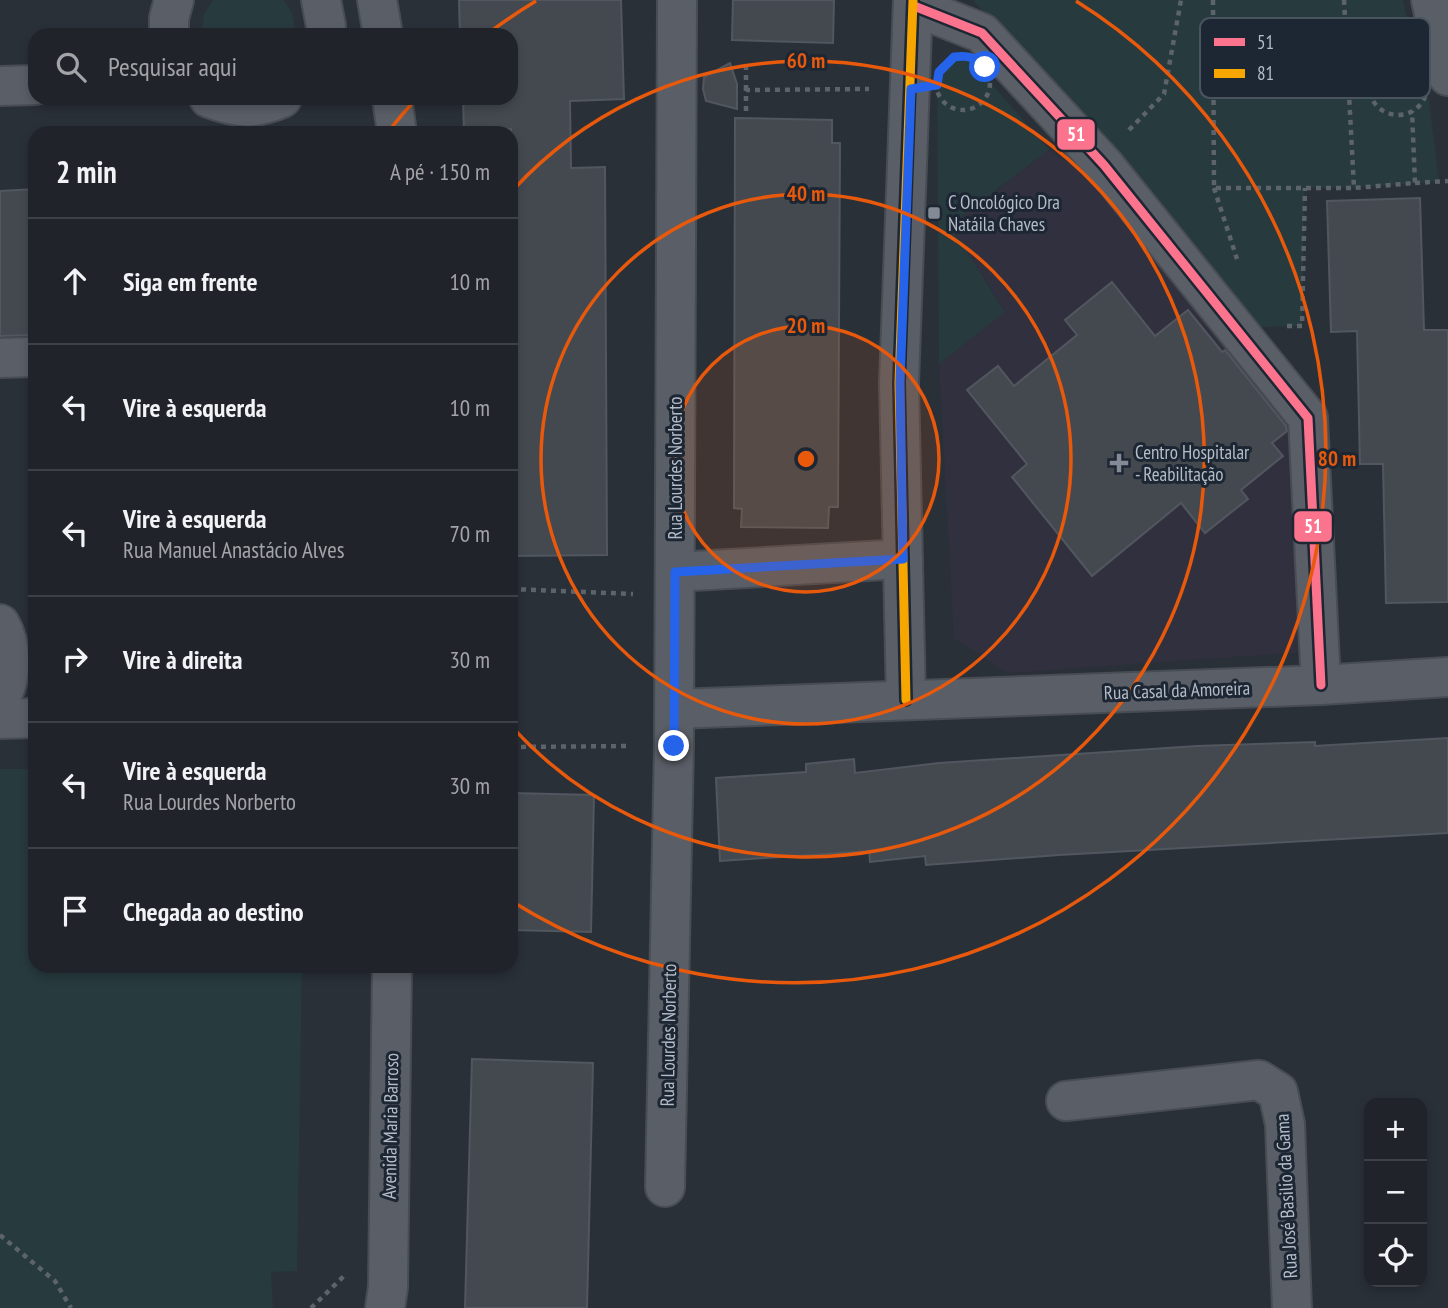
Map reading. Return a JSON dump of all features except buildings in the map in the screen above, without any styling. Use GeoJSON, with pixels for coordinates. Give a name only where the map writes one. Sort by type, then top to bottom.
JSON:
{"type":"FeatureCollection","features":[{"type":"Feature","properties":{"kind":"street"},"geometry":{"type":"LineString","coordinates":[[169,28],[174,0]]}},
{"type":"Feature","properties":{"kind":"street"},"geometry":{"type":"LineString","coordinates":[[321,0],[326,28]]}},
{"type":"Feature","properties":{"kind":"street"},"geometry":{"type":"LineString","coordinates":[[377,0],[382,28]]}},
{"type":"Feature","properties":{"kind":"street","name":"Rua Lourdes Norberto"},"geometry":{"type":"LineString","coordinates":[[665,1187],[674,728],[677,0]]}},
{"type":"Feature","properties":{"kind":"street"},"geometry":{"type":"LineString","coordinates":[[1431,0],[1448,76]]}},
{"type":"Feature","properties":{"kind":"street"},"geometry":{"type":"LineString","coordinates":[[906,700],[900,383],[924,87],[914,3]]}},
{"type":"Feature","properties":{"kind":"street"},"geometry":{"type":"LineString","coordinates":[[914,3],[982,33],[1104,165],[1308,418],[1321,685]]}},
{"type":"Feature","properties":{"kind":"street"},"geometry":{"type":"LineString","coordinates":[[0,86],[28,85]]}},
{"type":"Feature","properties":{"kind":"street"},"geometry":{"type":"LineString","coordinates":[[229,105],[264,105]]}},
{"type":"Feature","properties":{"kind":"street"},"geometry":{"type":"LineString","coordinates":[[393,105],[396,126]]}},
{"type":"Feature","properties":{"kind":"street"},"geometry":{"type":"LineString","coordinates":[[0,358],[28,358]]}},
{"type":"Feature","properties":{"kind":"street"},"geometry":{"type":"LineString","coordinates":[[675,584],[903,559]]}},
{"type":"Feature","properties":{"kind":"street"},"geometry":{"type":"LineString","coordinates":[[0,624],[5,632],[10,663],[4,693],[0,698]]}},
{"type":"Feature","properties":{"kind":"street","name":"Rua Casal da Amoreira"},"geometry":{"type":"LineString","coordinates":[[674,728],[906,700],[1321,685],[1448,677]]}},
{"type":"Feature","properties":{"kind":"street"},"geometry":{"type":"LineString","coordinates":[[0,719],[28,718]]}},
{"type":"Feature","properties":{"kind":"street","name":"Avenida Maria Barroso"},"geometry":{"type":"LineString","coordinates":[[389,1301],[392,973]]}},
{"type":"Feature","properties":{"kind":"street","name":"Rua José Basilio da Gama"},"geometry":{"type":"LineString","coordinates":[[1066,1101],[1259,1080],[1278,1092],[1285,1124],[1292,1308]]}},
{"type":"Feature","properties":{"kind":"path"},"geometry":{"type":"LineString","coordinates":[[1119,139],[1164,94],[1181,0]]}},
{"type":"Feature","properties":{"kind":"path"},"geometry":{"type":"LineString","coordinates":[[1213,0],[1213,18]]}},
{"type":"Feature","properties":{"kind":"path"},"geometry":{"type":"LineString","coordinates":[[1344,0],[1345,18]]}},
{"type":"Feature","properties":{"kind":"path"},"geometry":{"type":"LineString","coordinates":[[746,90],[924,87],[955,109],[964,110],[972,109],[985,99],[991,83],[980,61],[963,56],[954,57],[942,66],[924,87]]}},
{"type":"Feature","properties":{"kind":"path"},"geometry":{"type":"LineString","coordinates":[[746,61],[746,111]]}},
{"type":"Feature","properties":{"kind":"path"},"geometry":{"type":"LineString","coordinates":[[1214,98],[1214,188],[1239,264]]}},
{"type":"Feature","properties":{"kind":"path"},"geometry":{"type":"LineString","coordinates":[[1349,98],[1354,188]]}},
{"type":"Feature","properties":{"kind":"path"},"geometry":{"type":"LineString","coordinates":[[1371,98],[1384,112],[1403,114],[1412,111],[1423,98]]}},
{"type":"Feature","properties":{"kind":"path"},"geometry":{"type":"LineString","coordinates":[[1412,111],[1415,183]]}},
{"type":"Feature","properties":{"kind":"path"},"geometry":{"type":"LineString","coordinates":[[1214,188],[1354,188],[1448,181]]}},
{"type":"Feature","properties":{"kind":"path"},"geometry":{"type":"LineString","coordinates":[[1281,327],[1302,326],[1305,188]]}},
{"type":"Feature","properties":{"kind":"path"},"geometry":{"type":"LineString","coordinates":[[518,589],[675,584]]}},
{"type":"Feature","properties":{"kind":"path"},"geometry":{"type":"LineString","coordinates":[[518,746],[674,728]]}},
{"type":"Feature","properties":{"kind":"path"},"geometry":{"type":"LineString","coordinates":[[0,1235],[55,1281],[71,1308]]}},
{"type":"Feature","properties":{"kind":"shaded area"},"geometry":{"type":"Polygon","coordinates":[[[1049,150],[1078,170],[1098,160],[1308,418],[1319,651],[1008,673],[954,638],[939,364],[1005,311],[950,226],[1049,150]]]}},
{"type":"Feature","properties":{"kind":"green space"},"geometry":{"type":"Polygon","coordinates":[[[213,0],[284,0],[292,14],[295,28],[202,28],[204,14],[213,0]]]}},
{"type":"Feature","properties":{"kind":"green space"},"geometry":{"type":"Polygon","coordinates":[[[973,0],[1403,0],[1407,18],[1200,18],[1200,98],[1428,98],[1439,182],[1354,188],[1305,188],[1302,326],[1259,327],[973,0]]]}},
{"type":"Feature","properties":{"kind":"green space"},"geometry":{"type":"Polygon","coordinates":[[[963,56],[982,65],[988,72],[991,83],[1049,150],[950,225],[1005,312],[939,364],[937,79],[946,63],[963,56]]]}},
{"type":"Feature","properties":{"kind":"green space"},"geometry":{"type":"Polygon","coordinates":[[[0,769],[28,769],[28,973],[302,973],[297,1271],[271,1272],[273,1308],[0,1308],[0,769]]]}},
{"type":"Feature","properties":{"kind":"transit line","name":"81"},"geometry":{"type":"LineString","coordinates":[[906,700],[899,383],[913,0]]}},
{"type":"Feature","properties":{"kind":"transit line","name":"51"},"geometry":{"type":"LineString","coordinates":[[914,6],[982,33],[1104,165],[1308,418],[1321,685]]}},
{"type":"Feature","properties":{"kind":"place","name":"C Oncológico Dra Natáila Chaves"},"geometry":{"type":"Point","coordinates":[934,213]}},
{"type":"Feature","properties":{"kind":"place","name":"Centro Hospitalar - Reabilitação"},"geometry":{"type":"Point","coordinates":[1119,463]}},
{"type":"Feature","properties":{"kind":"route"},"geometry":{"type":"LineString","coordinates":[[674,746],[675,572],[903,559],[900,383],[911,89],[937,85],[942,66],[954,57],[972,57],[985,67]]}}]}
